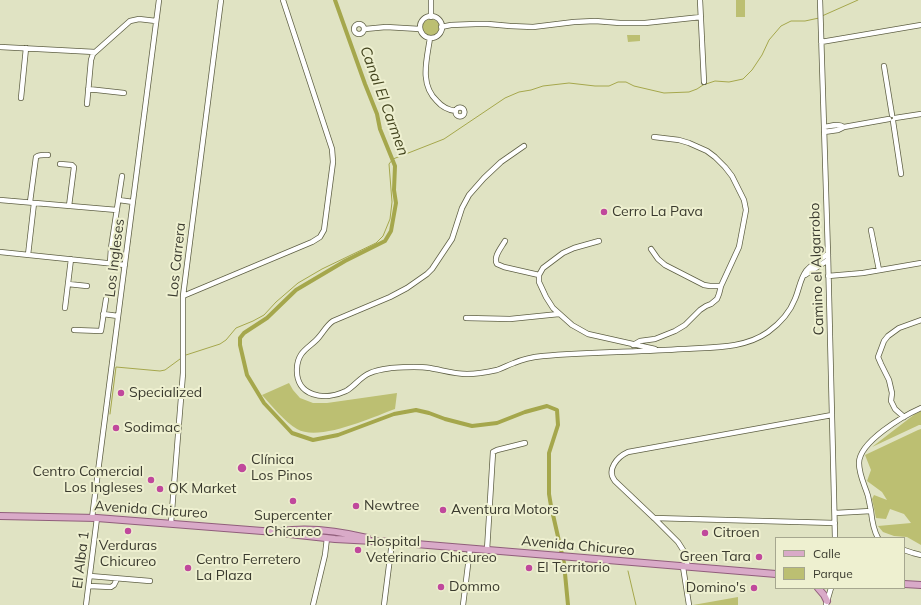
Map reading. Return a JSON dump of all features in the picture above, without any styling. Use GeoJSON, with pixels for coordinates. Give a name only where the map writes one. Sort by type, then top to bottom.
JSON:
{"type":"FeatureCollection","features":[{"type":"Feature","properties":{"kind":"main road","name":"Avenida Chicureo"},"geometry":{"type":"LineString","coordinates":[[0,516],[94,518],[775,574]]}},
{"type":"Feature","properties":{"kind":"main road","name":"Avenida Chicureo"},"geometry":{"type":"LineString","coordinates":[[276,532],[299,529],[329,531],[347,533],[378,541]]}},
{"type":"Feature","properties":{"kind":"main road"},"geometry":{"type":"LineString","coordinates":[[905,584],[921,585]]}},
{"type":"Feature","properties":{"kind":"main road"},"geometry":{"type":"LineString","coordinates":[[826,603],[820,590],[830,590]]}},
{"type":"Feature","properties":{"kind":"street","name":"Los Ingleses"},"geometry":{"type":"LineString","coordinates":[[94,518],[118,316],[159,0]]}},
{"type":"Feature","properties":{"kind":"street","name":"Los Carrera"},"geometry":{"type":"LineString","coordinates":[[171,524],[183,373],[183,296],[221,0]]}},
{"type":"Feature","properties":{"kind":"street"},"geometry":{"type":"LineString","coordinates":[[183,296],[312,242],[320,237],[324,230],[332,162],[332,149],[284,0]]}},
{"type":"Feature","properties":{"kind":"street"},"geometry":{"type":"LineString","coordinates":[[431,0],[431,17]]}},
{"type":"Feature","properties":{"kind":"street"},"geometry":{"type":"LineString","coordinates":[[700,0],[702,75],[704,82]]}},
{"type":"Feature","properties":{"kind":"street","name":"Camino el Algarrobo"},"geometry":{"type":"LineString","coordinates":[[820,0],[835,537]]}},
{"type":"Feature","properties":{"kind":"street"},"geometry":{"type":"LineString","coordinates":[[431,17],[439,21],[441,27],[439,34],[430,38],[423,35],[420,29],[422,21],[431,17]]}},
{"type":"Feature","properties":{"kind":"street"},"geometry":{"type":"LineString","coordinates":[[441,27],[476,24],[533,27],[595,21],[645,23],[701,17]]}},
{"type":"Feature","properties":{"kind":"street"},"geometry":{"type":"LineString","coordinates":[[87,104],[91,60],[95,52],[130,21],[139,19],[156,21]]}},
{"type":"Feature","properties":{"kind":"street"},"geometry":{"type":"LineString","coordinates":[[821,42],[921,25]]}},
{"type":"Feature","properties":{"kind":"street"},"geometry":{"type":"LineString","coordinates":[[365,29],[386,27],[420,29]]}},
{"type":"Feature","properties":{"kind":"street"},"geometry":{"type":"LineString","coordinates":[[430,38],[425,74],[428,87],[438,103],[447,109],[456,111]]}},
{"type":"Feature","properties":{"kind":"street"},"geometry":{"type":"LineString","coordinates":[[0,47],[95,52]]}},
{"type":"Feature","properties":{"kind":"street"},"geometry":{"type":"LineString","coordinates":[[21,98],[26,48]]}},
{"type":"Feature","properties":{"kind":"street"},"geometry":{"type":"LineString","coordinates":[[884,66],[901,174]]}},
{"type":"Feature","properties":{"kind":"street"},"geometry":{"type":"LineString","coordinates":[[88,89],[124,93]]}},
{"type":"Feature","properties":{"kind":"street"},"geometry":{"type":"LineString","coordinates":[[824,132],[892,118],[921,114]]}},
{"type":"Feature","properties":{"kind":"street"},"geometry":{"type":"LineString","coordinates":[[824,127],[841,125],[844,127]]}},
{"type":"Feature","properties":{"kind":"street"},"geometry":{"type":"LineString","coordinates":[[633,345],[640,341],[650,340],[675,331],[685,325],[700,310],[717,299],[740,242],[746,210],[744,200],[729,172],[715,157],[707,151],[689,143],[679,140],[654,137]]}},
{"type":"Feature","properties":{"kind":"street"},"geometry":{"type":"LineString","coordinates":[[524,146],[501,162],[469,194],[461,210],[452,239],[427,274],[407,288],[390,297],[333,321],[303,352],[297,368],[300,384],[304,389],[311,395],[330,396],[351,388],[368,373],[392,368],[431,368],[468,374],[496,370],[521,360],[539,356],[662,351],[738,345],[758,338],[772,328],[788,312],[804,276],[828,257]]}},
{"type":"Feature","properties":{"kind":"street"},"geometry":{"type":"LineString","coordinates":[[28,255],[36,158],[39,155],[48,155]]}},
{"type":"Feature","properties":{"kind":"street"},"geometry":{"type":"LineString","coordinates":[[60,164],[72,165],[74,167],[69,206]]}},
{"type":"Feature","properties":{"kind":"street"},"geometry":{"type":"LineString","coordinates":[[110,263],[116,210],[119,200],[122,176]]}},
{"type":"Feature","properties":{"kind":"street"},"geometry":{"type":"LineString","coordinates":[[0,200],[116,210]]}},
{"type":"Feature","properties":{"kind":"street"},"geometry":{"type":"LineString","coordinates":[[119,200],[133,202]]}},
{"type":"Feature","properties":{"kind":"street"},"geometry":{"type":"LineString","coordinates":[[871,230],[878,270]]}},
{"type":"Feature","properties":{"kind":"street"},"geometry":{"type":"LineString","coordinates":[[505,241],[496,257],[496,264],[539,275]]}},
{"type":"Feature","properties":{"kind":"street"},"geometry":{"type":"LineString","coordinates":[[598,241],[563,253],[544,268],[539,275],[539,282],[546,297],[553,308],[572,326],[588,334],[662,351]]}},
{"type":"Feature","properties":{"kind":"street"},"geometry":{"type":"LineString","coordinates":[[651,249],[667,266],[707,286],[721,286]]}},
{"type":"Feature","properties":{"kind":"street"},"geometry":{"type":"LineString","coordinates":[[0,252],[125,265]]}},
{"type":"Feature","properties":{"kind":"street"},"geometry":{"type":"LineString","coordinates":[[65,308],[71,259]]}},
{"type":"Feature","properties":{"kind":"street"},"geometry":{"type":"LineString","coordinates":[[828,276],[856,274],[921,263]]}},
{"type":"Feature","properties":{"kind":"street"},"geometry":{"type":"LineString","coordinates":[[68,284],[87,286]]}},
{"type":"Feature","properties":{"kind":"street"},"geometry":{"type":"LineString","coordinates":[[74,330],[101,331],[106,299]]}},
{"type":"Feature","properties":{"kind":"street"},"geometry":{"type":"LineString","coordinates":[[103,314],[118,316]]}},
{"type":"Feature","properties":{"kind":"street"},"geometry":{"type":"LineString","coordinates":[[466,318],[485,317],[499,319],[559,314]]}},
{"type":"Feature","properties":{"kind":"street"},"geometry":{"type":"LineString","coordinates":[[904,417],[895,409],[891,401],[892,393],[889,380],[878,357],[884,341],[888,336],[899,328],[921,320]]}},
{"type":"Feature","properties":{"kind":"street"},"geometry":{"type":"LineString","coordinates":[[877,537],[874,532],[867,492],[860,472],[860,455],[867,445],[882,432],[904,417],[921,408]]}},
{"type":"Feature","properties":{"kind":"street"},"geometry":{"type":"LineString","coordinates":[[689,605],[685,567],[686,556],[681,545],[612,477],[612,470],[619,457],[628,452],[832,415]]}},
{"type":"Feature","properties":{"kind":"street"},"geometry":{"type":"LineString","coordinates":[[487,550],[493,454],[497,450],[525,443]]}},
{"type":"Feature","properties":{"kind":"street"},"geometry":{"type":"LineString","coordinates":[[835,513],[871,511]]}},
{"type":"Feature","properties":{"kind":"street","name":"El Alba 1"},"geometry":{"type":"LineString","coordinates":[[86,605],[90,576],[94,518]]}},
{"type":"Feature","properties":{"kind":"street"},"geometry":{"type":"LineString","coordinates":[[654,518],[835,523]]}},
{"type":"Feature","properties":{"kind":"street"},"geometry":{"type":"LineString","coordinates":[[313,605],[325,555],[327,538]]}},
{"type":"Feature","properties":{"kind":"street"},"geometry":{"type":"LineString","coordinates":[[384,605],[392,542]]}},
{"type":"Feature","properties":{"kind":"street"},"geometry":{"type":"LineString","coordinates":[[463,605],[470,549]]}},
{"type":"Feature","properties":{"kind":"street"},"geometry":{"type":"LineString","coordinates":[[905,550],[913,554],[921,555]]}},
{"type":"Feature","properties":{"kind":"street"},"geometry":{"type":"LineString","coordinates":[[90,576],[150,581]]}},
{"type":"Feature","properties":{"kind":"street"},"geometry":{"type":"LineString","coordinates":[[88,586],[111,588],[117,578]]}},
{"type":"Feature","properties":{"kind":"street"},"geometry":{"type":"LineString","coordinates":[[826,603],[830,590]]}},
{"type":"Feature","properties":{"kind":"green space"},"geometry":{"type":"Polygon","coordinates":[[[736,0],[745,0],[745,17],[736,17],[736,0]]]}},
{"type":"Feature","properties":{"kind":"green space"},"geometry":{"type":"Polygon","coordinates":[[[431,19],[437,22],[440,28],[437,34],[431,37],[425,34],[422,28],[425,22],[431,19]]]}},
{"type":"Feature","properties":{"kind":"green space"},"geometry":{"type":"Polygon","coordinates":[[[627,35],[640,35],[640,41],[628,42],[627,35]]]}},
{"type":"Feature","properties":{"kind":"green space"},"geometry":{"type":"Polygon","coordinates":[[[289,383],[300,398],[313,403],[327,403],[397,393],[395,409],[346,427],[318,432],[307,432],[297,429],[288,422],[262,395],[289,383]]]}},
{"type":"Feature","properties":{"kind":"green space"},"geometry":{"type":"Polygon","coordinates":[[[921,411],[921,425],[872,447],[915,414],[921,411]]]}},
{"type":"Feature","properties":{"kind":"green space"},"geometry":{"type":"Polygon","coordinates":[[[921,429],[921,545],[907,537],[894,536],[883,532],[878,526],[911,523],[904,514],[890,509],[886,519],[876,518],[872,499],[874,495],[887,500],[882,492],[867,481],[871,470],[865,455],[921,429]]]}},
{"type":"Feature","properties":{"kind":"green space"},"geometry":{"type":"Polygon","coordinates":[[[738,597],[738,605],[693,605],[738,597]]]}},
{"type":"Feature","properties":{"kind":"waterway","name":"Canal El Carmen"},"geometry":{"type":"LineString","coordinates":[[335,0],[377,114],[380,129],[395,166],[394,190],[396,203],[391,231],[385,241],[345,261],[296,290],[267,318],[244,333],[240,338],[240,345],[247,375],[264,403],[292,433],[313,440],[338,435],[394,414],[416,410],[472,426],[497,423],[525,412],[547,406],[557,410],[558,425],[549,453],[549,494],[564,563],[568,605]]}},
{"type":"Feature","properties":{"kind":"waterway"},"geometry":{"type":"LineString","coordinates":[[822,16],[858,0]]}},
{"type":"Feature","properties":{"kind":"waterway"},"geometry":{"type":"LineString","coordinates":[[186,355],[220,344],[226,340],[236,328],[264,315],[276,302],[298,283],[322,269],[376,243],[383,236],[390,219],[392,202],[389,164],[393,159],[444,139],[505,98],[519,92],[543,86],[569,83],[609,86],[618,82],[626,82],[634,86],[664,93],[689,92],[715,81],[729,82],[743,79],[752,70],[762,55],[769,40],[781,26],[791,21],[805,21],[819,18]]}},
{"type":"Feature","properties":{"kind":"waterway"},"geometry":{"type":"LineString","coordinates":[[110,414],[116,367],[160,371],[165,370],[180,359]]}},
{"type":"Feature","properties":{"kind":"waterway"},"geometry":{"type":"LineString","coordinates":[[628,571],[636,605]]}},
{"type":"Feature","properties":{"kind":"place","name":"Cerro La Pava"},"geometry":{"type":"Point","coordinates":[604,212]}},
{"type":"Feature","properties":{"kind":"place","name":"Specialized"},"geometry":{"type":"Point","coordinates":[121,393]}},
{"type":"Feature","properties":{"kind":"place","name":"Sodimac"},"geometry":{"type":"Point","coordinates":[116,428]}},
{"type":"Feature","properties":{"kind":"place","name":"Clínica Los Pinos"},"geometry":{"type":"Point","coordinates":[242,468]}},
{"type":"Feature","properties":{"kind":"place","name":"Centro Comercial Los Ingleses"},"geometry":{"type":"Point","coordinates":[151,480]}},
{"type":"Feature","properties":{"kind":"place","name":"OK Market"},"geometry":{"type":"Point","coordinates":[160,489]}},
{"type":"Feature","properties":{"kind":"place","name":"Supercenter Chicureo"},"geometry":{"type":"Point","coordinates":[293,501]}},
{"type":"Feature","properties":{"kind":"place","name":"Newtree"},"geometry":{"type":"Point","coordinates":[356,506]}},
{"type":"Feature","properties":{"kind":"place","name":"Aventura Motors"},"geometry":{"type":"Point","coordinates":[443,510]}},
{"type":"Feature","properties":{"kind":"place","name":"Verduras Chicureo"},"geometry":{"type":"Point","coordinates":[128,531]}},
{"type":"Feature","properties":{"kind":"place","name":"Citroen"},"geometry":{"type":"Point","coordinates":[705,533]}},
{"type":"Feature","properties":{"kind":"place","name":"Hospital Veterinario Chicureo"},"geometry":{"type":"Point","coordinates":[358,550]}},
{"type":"Feature","properties":{"kind":"place","name":"Green Tara"},"geometry":{"type":"Point","coordinates":[759,557]}},
{"type":"Feature","properties":{"kind":"place","name":"Centro Ferretero La Plaza"},"geometry":{"type":"Point","coordinates":[188,568]}},
{"type":"Feature","properties":{"kind":"place","name":"El Territorio"},"geometry":{"type":"Point","coordinates":[529,568]}},
{"type":"Feature","properties":{"kind":"place","name":"Dommo"},"geometry":{"type":"Point","coordinates":[441,587]}},
{"type":"Feature","properties":{"kind":"place","name":"Domino's"},"geometry":{"type":"Point","coordinates":[754,588]}}]}
